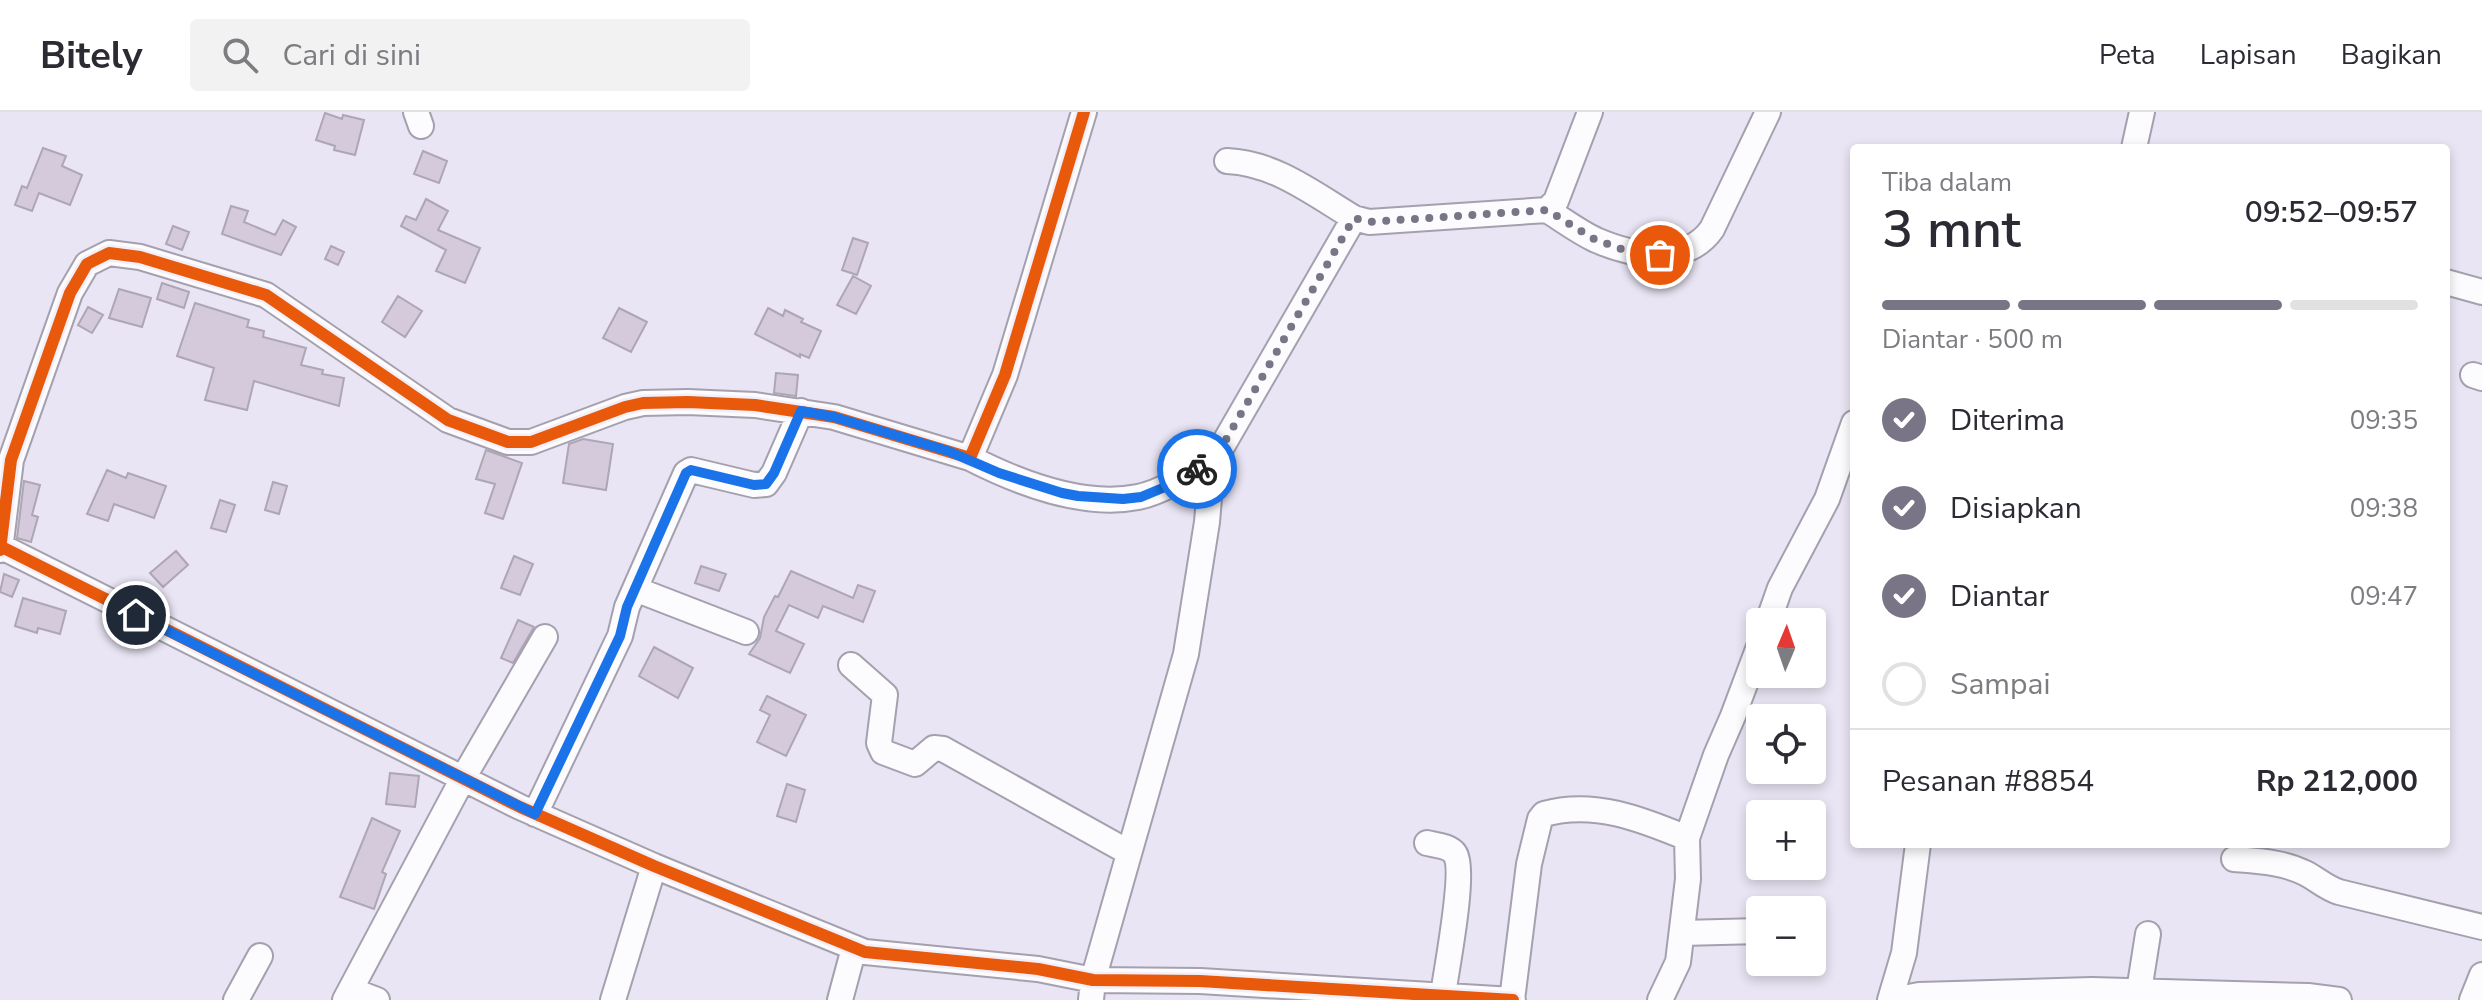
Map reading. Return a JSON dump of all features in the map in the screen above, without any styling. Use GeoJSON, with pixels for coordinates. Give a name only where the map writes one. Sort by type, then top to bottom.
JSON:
{"type":"FeatureCollection","features":[{"type":"Feature","properties":{"kind":"street"},"geometry":{"type":"LineString","coordinates":[[970,458],[1005,375],[1084,112]]}},
{"type":"Feature","properties":{"kind":"street"},"geometry":{"type":"LineString","coordinates":[[1547,210],[1556,201],[1590,112]]}},
{"type":"Feature","properties":{"kind":"street"},"geometry":{"type":"LineString","coordinates":[[1227,161],[1243,162],[1278,173],[1354,218],[1369,222],[1547,210],[1594,239],[1624,250],[1660,255],[1683,252],[1703,243],[1768,112]]}},
{"type":"Feature","properties":{"kind":"street"},"geometry":{"type":"LineString","coordinates":[[2135,144],[2142,112]]}},
{"type":"Feature","properties":{"kind":"street"},"geometry":{"type":"LineString","coordinates":[[1092,990],[1128,852],[1186,654],[1216,457],[1354,218]]}},
{"type":"Feature","properties":{"kind":"street"},"geometry":{"type":"LineString","coordinates":[[1216,457],[1177,482],[1141,497],[1123,499],[1062,493],[999,473],[970,458],[849,421],[801,411],[725,403],[643,403],[612,411],[531,442],[508,442],[448,420],[266,295],[140,257],[109,253],[87,264],[70,293],[11,460],[0,548],[462,780],[654,866],[871,954],[1038,969],[1092,990],[1200,981],[1512,1000],[1529,864],[1544,814],[1595,808],[1652,823],[1687,838]]}},
{"type":"Feature","properties":{"kind":"street"},"geometry":{"type":"LineString","coordinates":[[2450,283],[2482,292]]}},
{"type":"Feature","properties":{"kind":"street"},"geometry":{"type":"LineString","coordinates":[[535,814],[620,636],[627,607],[686,473],[691,470],[754,485],[766,484],[774,473],[801,411]]}},
{"type":"Feature","properties":{"kind":"street"},"geometry":{"type":"LineString","coordinates":[[1773,608],[1780,588],[1827,499],[1850,434]]}},
{"type":"Feature","properties":{"kind":"street"},"geometry":{"type":"LineString","coordinates":[[635,589],[746,632]]}},
{"type":"Feature","properties":{"kind":"street"},"geometry":{"type":"LineString","coordinates":[[377,1000],[348,995],[462,780],[545,637]]}},
{"type":"Feature","properties":{"kind":"street"},"geometry":{"type":"LineString","coordinates":[[851,665],[885,695],[879,743],[883,752],[915,764],[934,748],[943,749],[1128,852]]}},
{"type":"Feature","properties":{"kind":"street"},"geometry":{"type":"LineString","coordinates":[[1660,1000],[1678,962],[1688,879],[1687,838],[1746,679]]}},
{"type":"Feature","properties":{"kind":"street"},"geometry":{"type":"LineString","coordinates":[[1427,843],[1452,850],[1457,857],[1457,899],[1443,995]]}},
{"type":"Feature","properties":{"kind":"street"},"geometry":{"type":"LineString","coordinates":[[1917,848],[1904,953],[1891,1000],[1919,995],[2004,991],[2139,991],[2308,996],[2339,1000]]}},
{"type":"Feature","properties":{"kind":"street"},"geometry":{"type":"LineString","coordinates":[[2234,859],[2272,863],[2303,872],[2339,892],[2482,927]]}},
{"type":"Feature","properties":{"kind":"street"},"geometry":{"type":"LineString","coordinates":[[613,1000],[654,866]]}},
{"type":"Feature","properties":{"kind":"street"},"geometry":{"type":"LineString","coordinates":[[1682,933],[1746,931]]}},
{"type":"Feature","properties":{"kind":"street"},"geometry":{"type":"LineString","coordinates":[[2139,991],[2148,934]]}},
{"type":"Feature","properties":{"kind":"street"},"geometry":{"type":"LineString","coordinates":[[840,1000],[854,948]]}},
{"type":"Feature","properties":{"kind":"street"},"geometry":{"type":"LineString","coordinates":[[236,1000],[260,956]]}},
{"type":"Feature","properties":{"kind":"street"},"geometry":{"type":"LineString","coordinates":[[2472,1000],[2482,975]]}},
{"type":"Feature","properties":{"kind":"building"},"geometry":{"type":"Polygon","coordinates":[[[325,113],[342,119],[343,115],[364,120],[355,155],[334,150],[335,146],[316,140],[325,113]]]}},
{"type":"Feature","properties":{"kind":"building"},"geometry":{"type":"Polygon","coordinates":[[[43,148],[66,156],[62,166],[82,175],[70,205],[39,193],[32,211],[15,205],[22,186],[27,188],[43,148]]]}},
{"type":"Feature","properties":{"kind":"building"},"geometry":{"type":"Polygon","coordinates":[[[423,151],[447,161],[439,183],[414,174],[423,151]]]}},
{"type":"Feature","properties":{"kind":"building"},"geometry":{"type":"Polygon","coordinates":[[[426,199],[448,211],[438,230],[480,248],[465,283],[436,271],[446,250],[401,226],[406,216],[416,220],[426,199]]]}},
{"type":"Feature","properties":{"kind":"building"},"geometry":{"type":"Polygon","coordinates":[[[231,206],[248,211],[244,222],[275,235],[283,220],[296,227],[281,255],[222,234],[231,206]]]}},
{"type":"Feature","properties":{"kind":"building"},"geometry":{"type":"Polygon","coordinates":[[[173,226],[189,232],[182,250],[166,244],[173,226]]]}},
{"type":"Feature","properties":{"kind":"building"},"geometry":{"type":"Polygon","coordinates":[[[853,238],[868,243],[857,275],[842,270],[853,238]]]}},
{"type":"Feature","properties":{"kind":"building"},"geometry":{"type":"Polygon","coordinates":[[[331,246],[344,252],[338,265],[325,259],[331,246]]]}},
{"type":"Feature","properties":{"kind":"building"},"geometry":{"type":"Polygon","coordinates":[[[853,276],[871,286],[856,314],[837,305],[853,276]]]}},
{"type":"Feature","properties":{"kind":"building"},"geometry":{"type":"Polygon","coordinates":[[[162,283],[189,292],[184,308],[157,299],[162,283]]]}},
{"type":"Feature","properties":{"kind":"building"},"geometry":{"type":"Polygon","coordinates":[[[119,289],[151,298],[142,327],[109,318],[119,289]]]}},
{"type":"Feature","properties":{"kind":"building"},"geometry":{"type":"Polygon","coordinates":[[[398,296],[422,311],[405,337],[382,322],[398,296]]]}},
{"type":"Feature","properties":{"kind":"building"},"geometry":{"type":"Polygon","coordinates":[[[195,303],[249,320],[247,327],[264,331],[263,337],[306,348],[301,365],[323,370],[322,374],[344,378],[339,406],[254,381],[247,410],[205,400],[214,368],[177,356],[195,303]]]}},
{"type":"Feature","properties":{"kind":"building"},"geometry":{"type":"Polygon","coordinates":[[[88,307],[103,315],[92,333],[78,325],[88,307]]]}},
{"type":"Feature","properties":{"kind":"building"},"geometry":{"type":"Polygon","coordinates":[[[619,308],[647,322],[631,352],[603,338],[619,308]]]}},
{"type":"Feature","properties":{"kind":"building"},"geometry":{"type":"Polygon","coordinates":[[[768,308],[783,316],[785,310],[821,331],[809,358],[800,354],[800,357],[755,334],[768,308]]]}},
{"type":"Feature","properties":{"kind":"building"},"geometry":{"type":"Polygon","coordinates":[[[776,373],[798,375],[796,396],[774,393],[776,373]]]}},
{"type":"Feature","properties":{"kind":"building"},"geometry":{"type":"Polygon","coordinates":[[[583,439],[613,444],[606,490],[563,483],[569,444],[583,439]]]}},
{"type":"Feature","properties":{"kind":"building"},"geometry":{"type":"Polygon","coordinates":[[[486,450],[522,463],[503,519],[485,513],[495,484],[476,479],[486,450]]]}},
{"type":"Feature","properties":{"kind":"building"},"geometry":{"type":"Polygon","coordinates":[[[107,470],[126,478],[128,473],[166,486],[154,518],[114,504],[108,521],[87,514],[107,470]]]}},
{"type":"Feature","properties":{"kind":"building"},"geometry":{"type":"Polygon","coordinates":[[[24,481],[40,485],[32,515],[38,517],[31,542],[17,538],[24,481]]]}},
{"type":"Feature","properties":{"kind":"building"},"geometry":{"type":"Polygon","coordinates":[[[273,482],[287,486],[279,514],[265,510],[273,482]]]}},
{"type":"Feature","properties":{"kind":"building"},"geometry":{"type":"Polygon","coordinates":[[[220,500],[235,505],[226,532],[211,528],[220,500]]]}},
{"type":"Feature","properties":{"kind":"building"},"geometry":{"type":"Polygon","coordinates":[[[176,551],[188,565],[163,587],[150,573],[176,551]]]}},
{"type":"Feature","properties":{"kind":"building"},"geometry":{"type":"Polygon","coordinates":[[[514,556],[533,564],[520,595],[501,588],[514,556]]]}},
{"type":"Feature","properties":{"kind":"building"},"geometry":{"type":"Polygon","coordinates":[[[701,566],[726,574],[719,591],[695,583],[701,566]]]}},
{"type":"Feature","properties":{"kind":"building"},"geometry":{"type":"Polygon","coordinates":[[[791,571],[853,598],[858,585],[875,591],[863,622],[823,606],[818,618],[789,605],[776,631],[804,644],[790,673],[749,654],[760,638],[764,617],[791,571]]]}},
{"type":"Feature","properties":{"kind":"building"},"geometry":{"type":"Polygon","coordinates":[[[4,574],[19,580],[12,597],[0,592],[4,574]]]}},
{"type":"Feature","properties":{"kind":"building"},"geometry":{"type":"Polygon","coordinates":[[[23,598],[66,611],[60,634],[38,628],[37,633],[15,626],[23,598]]]}},
{"type":"Feature","properties":{"kind":"building"},"geometry":{"type":"Polygon","coordinates":[[[518,620],[534,627],[513,663],[501,658],[518,620]]]}},
{"type":"Feature","properties":{"kind":"building"},"geometry":{"type":"Polygon","coordinates":[[[654,647],[693,668],[678,698],[639,676],[654,647]]]}},
{"type":"Feature","properties":{"kind":"building"},"geometry":{"type":"Polygon","coordinates":[[[767,696],[806,715],[786,756],[757,742],[770,715],[760,710],[767,696]]]}},
{"type":"Feature","properties":{"kind":"building"},"geometry":{"type":"Polygon","coordinates":[[[390,773],[419,776],[415,807],[386,804],[390,773]]]}},
{"type":"Feature","properties":{"kind":"building"},"geometry":{"type":"Polygon","coordinates":[[[787,784],[805,790],[796,822],[777,816],[787,784]]]}},
{"type":"Feature","properties":{"kind":"building"},"geometry":{"type":"Polygon","coordinates":[[[372,818],[400,831],[382,872],[386,874],[374,909],[340,897],[372,818]]]}},
{"type":"Feature","properties":{"kind":"cycle path"},"geometry":{"type":"LineString","coordinates":[[0,550],[11,460],[70,293],[87,264],[109,253],[140,257],[266,295],[448,420],[508,442],[531,442],[625,407],[643,403],[688,402],[755,405],[834,417],[970,458],[1005,375],[1084,112]]}},
{"type":"Feature","properties":{"kind":"cycle path"},"geometry":{"type":"LineString","coordinates":[[0,546],[520,807],[654,866],[865,952],[1038,969],[1093,980],[1200,981],[1513,1000]]}},
{"type":"Feature","properties":{"kind":"way so far"},"geometry":{"type":"LineString","coordinates":[[1197,469],[1216,457],[1354,218],[1369,222],[1547,210],[1594,239],[1624,250],[1660,255]]}},
{"type":"Feature","properties":{"kind":"route"},"geometry":{"type":"LineString","coordinates":[[136,615],[535,814],[620,636],[627,607],[686,473],[691,470],[754,485],[766,484],[774,473],[801,411],[834,417],[948,451],[999,473],[1078,496],[1141,497],[1177,482],[1197,469]]}}]}
